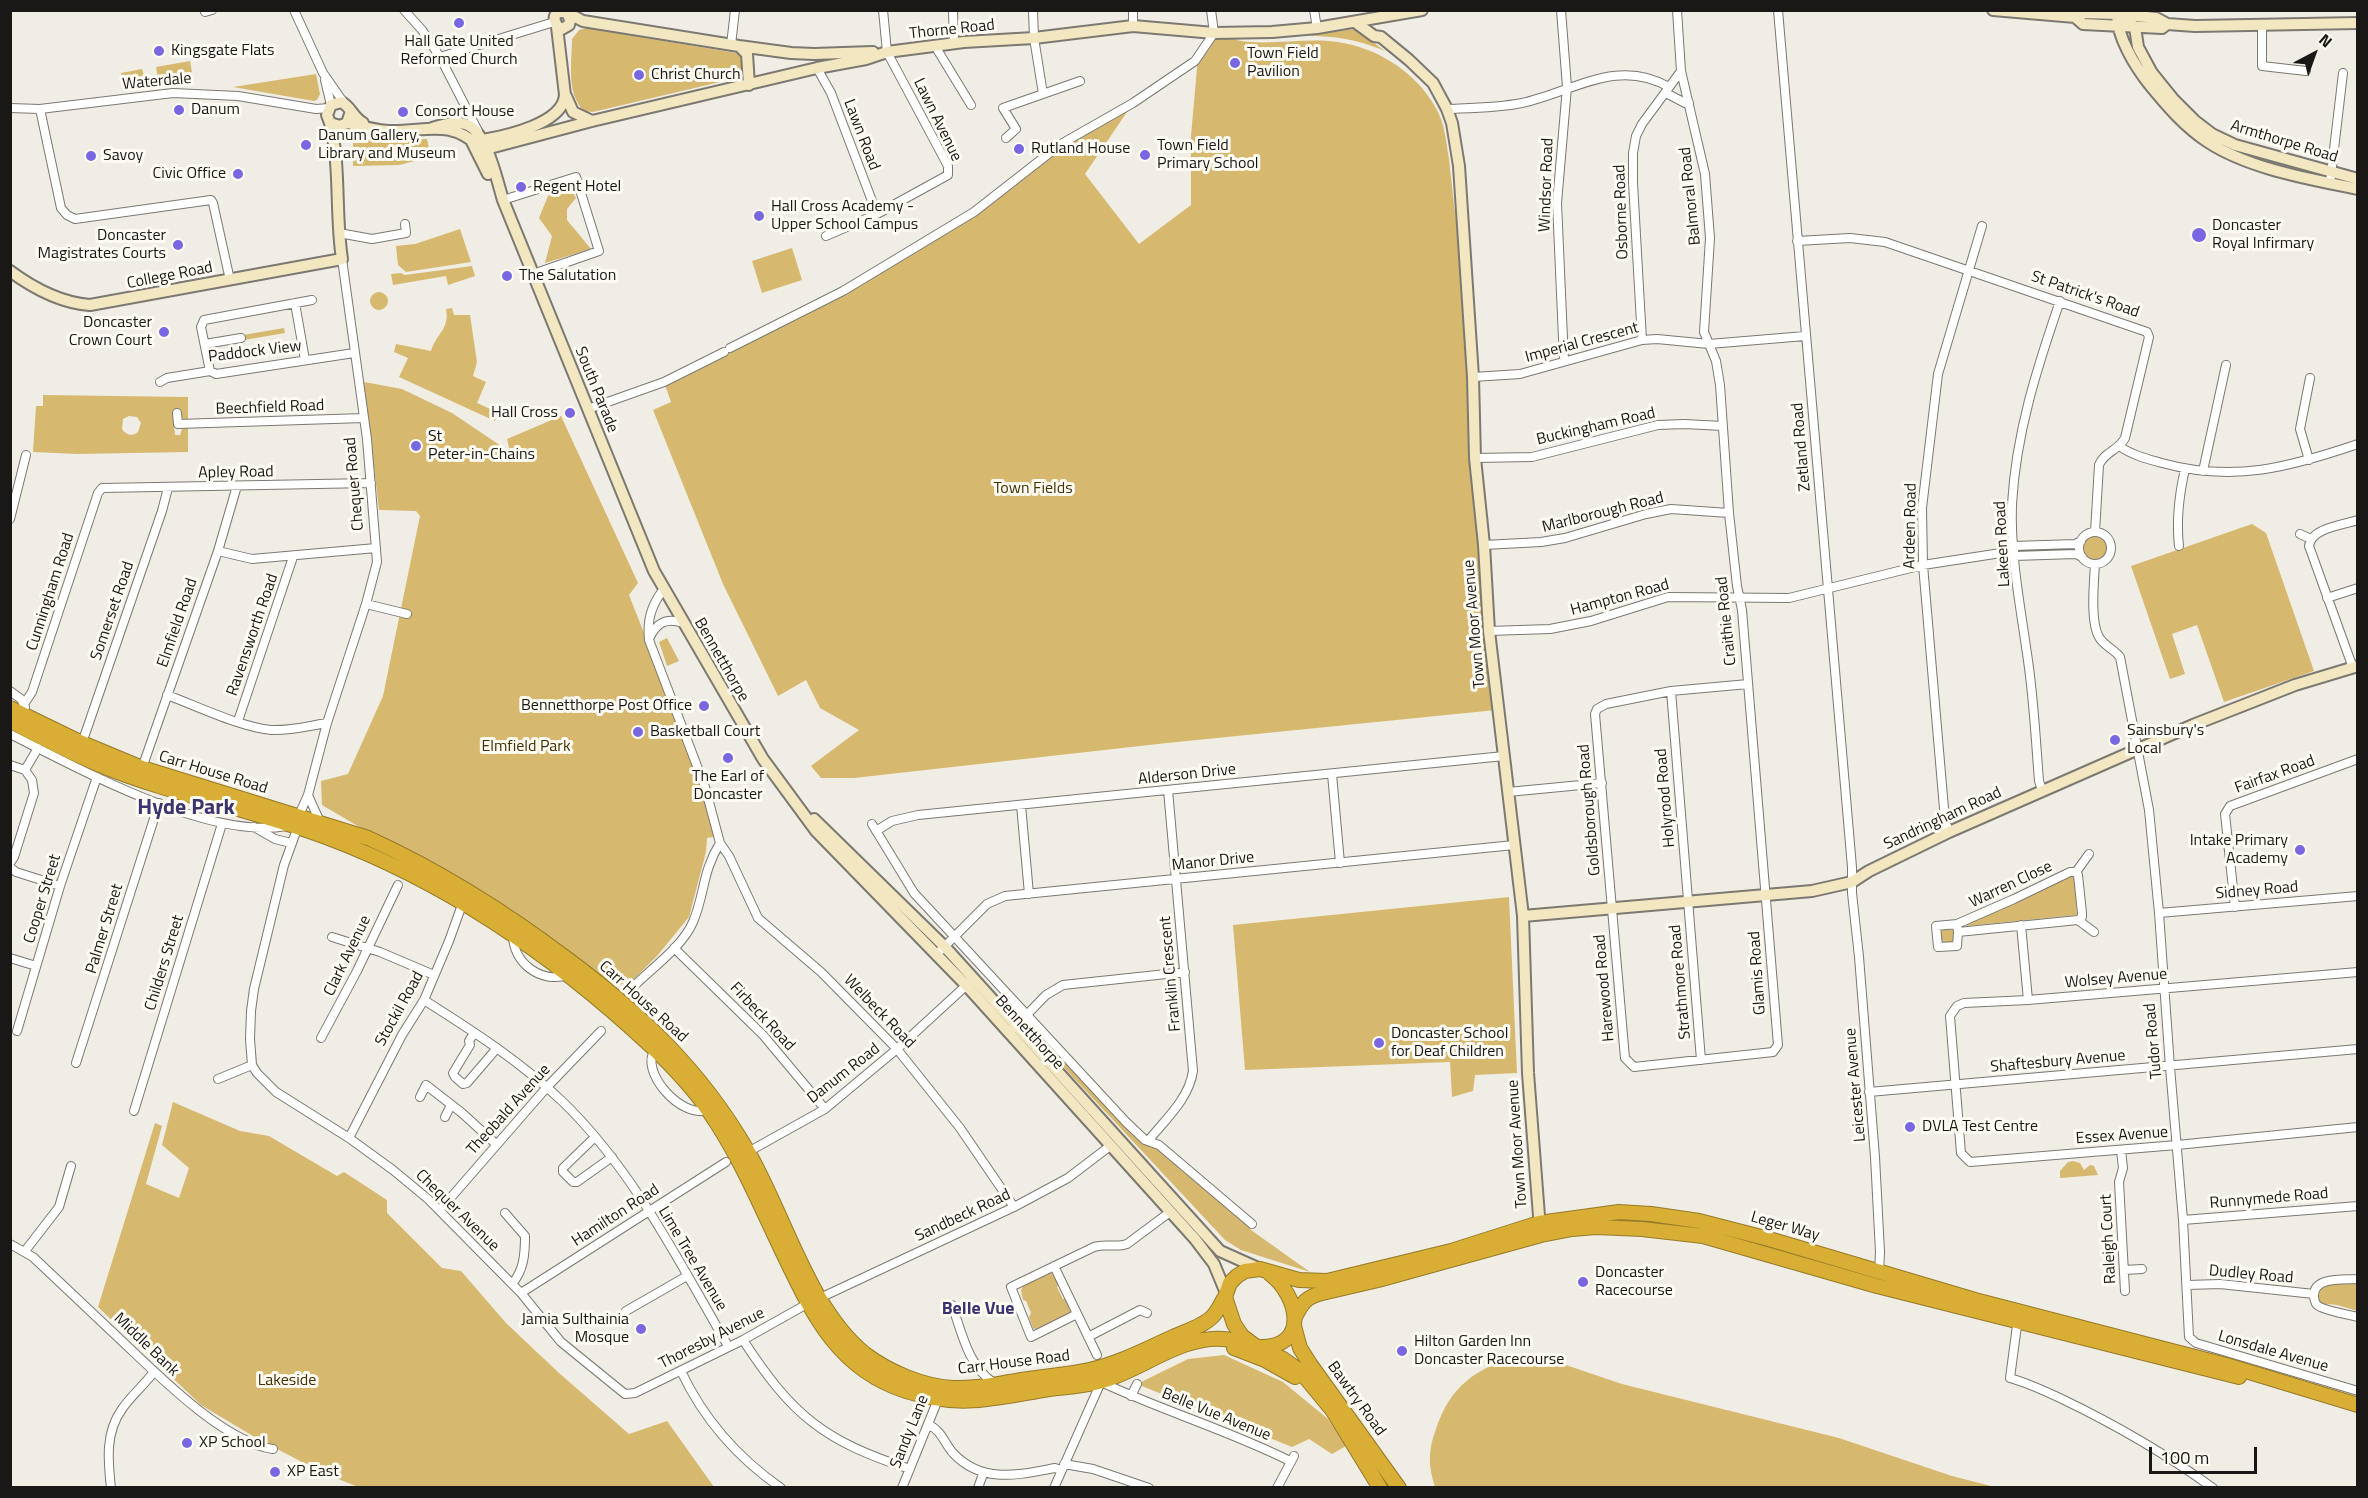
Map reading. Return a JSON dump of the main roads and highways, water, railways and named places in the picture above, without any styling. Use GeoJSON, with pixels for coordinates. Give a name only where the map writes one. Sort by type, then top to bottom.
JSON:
{"type":"FeatureCollection","features":[{"type":"Feature","properties":{"kind":"highway","name":"Carr House Road"},"geometry":{"type":"LineString","coordinates":[[17,706],[30,719],[82,743],[141,768],[297,823],[465,896],[568,975],[656,1050],[708,1110],[814,1301]]}},
{"type":"Feature","properties":{"kind":"highway","name":"Carr House Road"},"geometry":{"type":"LineString","coordinates":[[10,721],[101,765],[297,823],[320,822],[368,838],[397,852],[465,896],[546,943],[648,1023],[718,1103],[748,1152],[814,1301],[823,1330],[857,1366],[882,1381],[904,1390],[940,1393],[1089,1370],[1112,1364],[1212,1318],[1226,1295]]}},
{"type":"Feature","properties":{"kind":"highway","name":"Leger Way"},"geometry":{"type":"LineString","coordinates":[[1263,1270],[1299,1280],[1327,1281],[1619,1212],[1699,1221],[1879,1271],[2019,1316]]}},
{"type":"Feature","properties":{"kind":"highway","name":"Leger Way"},"geometry":{"type":"LineString","coordinates":[[1295,1322],[1302,1302],[1308,1297],[1406,1273],[1540,1229],[1596,1227],[1703,1236],[1877,1286],[2019,1316],[2219,1373],[2289,1386],[2358,1405]]}},
{"type":"Feature","properties":{"kind":"highway"},"geometry":{"type":"LineString","coordinates":[[1263,1270],[1277,1279],[1294,1305],[1295,1322],[1285,1340],[1274,1346],[1256,1346],[1242,1336],[1234,1324],[1226,1295],[1230,1283],[1245,1271],[1263,1270]]}},
{"type":"Feature","properties":{"kind":"highway","name":"Bawtry Road"},"geometry":{"type":"LineString","coordinates":[[1295,1322],[1300,1348],[1399,1488]]}},
{"type":"Feature","properties":{"kind":"highway","name":"Carr House Road"},"geometry":{"type":"LineString","coordinates":[[940,1393],[957,1402],[981,1401],[1101,1382],[1185,1346],[1209,1340],[1224,1339],[1256,1346]]}},
{"type":"Feature","properties":{"kind":"highway","name":"Bawtry Road"},"geometry":{"type":"LineString","coordinates":[[1209,1340],[1264,1360],[1294,1376],[1333,1411]]}},
{"type":"Feature","properties":{"kind":"highway","name":"Bawtry Road"},"geometry":{"type":"LineString","coordinates":[[1256,1346],[1300,1371],[1333,1411],[1380,1488]]}},
{"type":"Feature","properties":{"kind":"place","name":"Hall Gate United Reformed Church"},"geometry":{"type":"Point","coordinates":[459,23]}},
{"type":"Feature","properties":{"kind":"place","name":"Kingsgate Flats"},"geometry":{"type":"Point","coordinates":[159,51]}},
{"type":"Feature","properties":{"kind":"place","name":"Town Field Pavilion"},"geometry":{"type":"Point","coordinates":[1235,63]}},
{"type":"Feature","properties":{"kind":"place","name":"Christ Church"},"geometry":{"type":"Point","coordinates":[639,75]}},
{"type":"Feature","properties":{"kind":"place","name":"Danum"},"geometry":{"type":"Point","coordinates":[179,110]}},
{"type":"Feature","properties":{"kind":"place","name":"Consort House"},"geometry":{"type":"Point","coordinates":[403,112]}},
{"type":"Feature","properties":{"kind":"place","name":"Danum Gallery, Library and Museum"},"geometry":{"type":"Point","coordinates":[306,145]}},
{"type":"Feature","properties":{"kind":"place","name":"Rutland House"},"geometry":{"type":"Point","coordinates":[1019,149]}},
{"type":"Feature","properties":{"kind":"place","name":"Town Field Primary School"},"geometry":{"type":"Point","coordinates":[1145,155]}},
{"type":"Feature","properties":{"kind":"place","name":"Savoy"},"geometry":{"type":"Point","coordinates":[91,156]}},
{"type":"Feature","properties":{"kind":"place","name":"Civic Office"},"geometry":{"type":"Point","coordinates":[238,174]}},
{"type":"Feature","properties":{"kind":"place","name":"Regent Hotel"},"geometry":{"type":"Point","coordinates":[521,187]}},
{"type":"Feature","properties":{"kind":"place","name":"Hall Cross Academy - Upper School Campus"},"geometry":{"type":"Point","coordinates":[759,216]}},
{"type":"Feature","properties":{"kind":"place","name":"Doncaster Royal Infirmary"},"geometry":{"type":"Point","coordinates":[2199,235]}},
{"type":"Feature","properties":{"kind":"place","name":"Doncaster Magistrates Courts"},"geometry":{"type":"Point","coordinates":[178,245]}},
{"type":"Feature","properties":{"kind":"place","name":"The Salutation"},"geometry":{"type":"Point","coordinates":[507,276]}},
{"type":"Feature","properties":{"kind":"place","name":"Doncaster Crown Court"},"geometry":{"type":"Point","coordinates":[164,332]}},
{"type":"Feature","properties":{"kind":"place","name":"Hall Cross"},"geometry":{"type":"Point","coordinates":[570,413]}},
{"type":"Feature","properties":{"kind":"place","name":"St Peter-in-Chains"},"geometry":{"type":"Point","coordinates":[416,446]}},
{"type":"Feature","properties":{"kind":"place","name":"Bennetthorpe Post Office"},"geometry":{"type":"Point","coordinates":[704,706]}},
{"type":"Feature","properties":{"kind":"place","name":"Basketball Court"},"geometry":{"type":"Point","coordinates":[638,732]}},
{"type":"Feature","properties":{"kind":"place","name":"Sainsbury's Local"},"geometry":{"type":"Point","coordinates":[2115,740]}},
{"type":"Feature","properties":{"kind":"place","name":"The Earl of Doncaster"},"geometry":{"type":"Point","coordinates":[728,758]}},
{"type":"Feature","properties":{"kind":"place","name":"Intake Primary Academy"},"geometry":{"type":"Point","coordinates":[2300,850]}},
{"type":"Feature","properties":{"kind":"place","name":"Doncaster School for Deaf Children"},"geometry":{"type":"Point","coordinates":[1379,1043]}},
{"type":"Feature","properties":{"kind":"place","name":"DVLA Test Centre"},"geometry":{"type":"Point","coordinates":[1910,1127]}},
{"type":"Feature","properties":{"kind":"place","name":"Doncaster Racecourse"},"geometry":{"type":"Point","coordinates":[1583,1282]}},
{"type":"Feature","properties":{"kind":"place","name":"Jamia Sulthainia Mosque"},"geometry":{"type":"Point","coordinates":[641,1329]}},
{"type":"Feature","properties":{"kind":"place","name":"Hilton Garden Inn Doncaster Racecourse"},"geometry":{"type":"Point","coordinates":[1402,1351]}},
{"type":"Feature","properties":{"kind":"place","name":"XP School"},"geometry":{"type":"Point","coordinates":[187,1443]}},
{"type":"Feature","properties":{"kind":"place","name":"XP East"},"geometry":{"type":"Point","coordinates":[275,1472]}},
{"type":"Feature","properties":{"kind":"district","name":"Hyde Park"},"geometry":{"type":"Point","coordinates":[186,809]}},
{"type":"Feature","properties":{"kind":"district","name":"Belle Vue"},"geometry":{"type":"Point","coordinates":[978,1310]}},
{"type":"Feature","properties":{"kind":"park label","name":"Town Fields"},"geometry":{"type":"Point","coordinates":[1033,489]}},
{"type":"Feature","properties":{"kind":"park label","name":"Elmfield Park"},"geometry":{"type":"Point","coordinates":[526,747]}},
{"type":"Feature","properties":{"kind":"park label","name":"Lakeside"},"geometry":{"type":"Point","coordinates":[287,1381]}}]}
